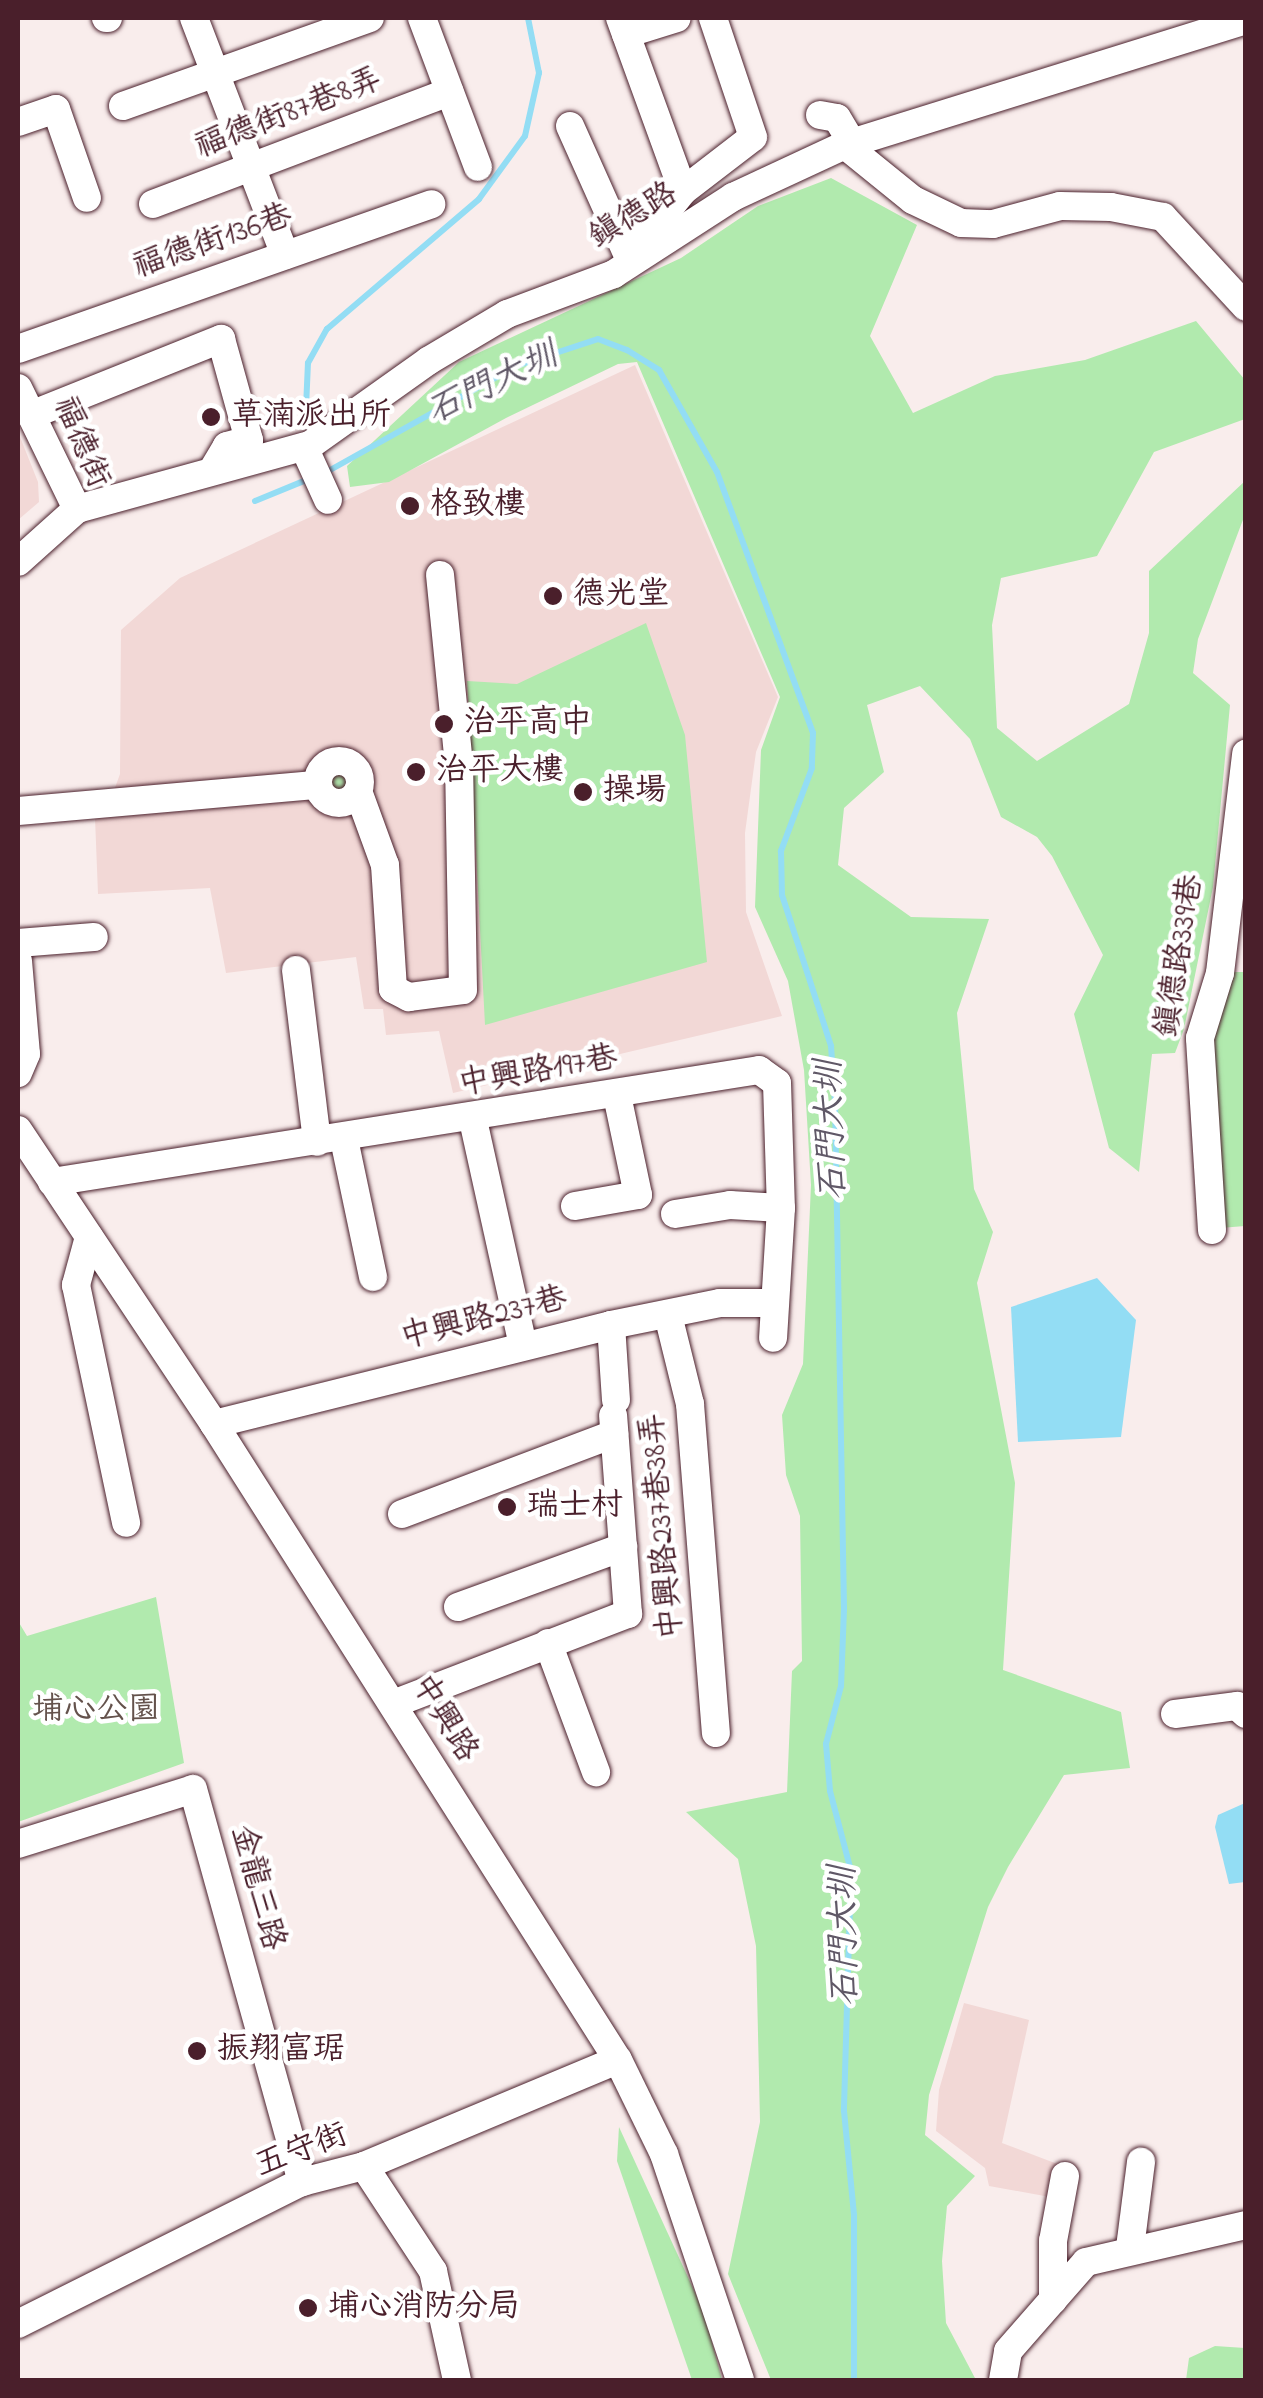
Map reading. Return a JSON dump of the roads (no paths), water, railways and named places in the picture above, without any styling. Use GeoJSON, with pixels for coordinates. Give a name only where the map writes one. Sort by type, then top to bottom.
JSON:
{"type":"FeatureCollection","features":[{"type":"Feature","properties":{"kind":"street"},"geometry":{"type":"LineString","coordinates":[[194,18],[285,255]]}},
{"type":"Feature","properties":{"kind":"street"},"geometry":{"type":"LineString","coordinates":[[123,106],[370,18]]}},
{"type":"Feature","properties":{"kind":"street"},"geometry":{"type":"LineString","coordinates":[[422,18],[478,167]]}},
{"type":"Feature","properties":{"kind":"street"},"geometry":{"type":"LineString","coordinates":[[676,18],[623,26],[684,192]]}},
{"type":"Feature","properties":{"kind":"street"},"geometry":{"type":"LineString","coordinates":[[570,126],[621,266],[684,192],[753,137],[713,18]]}},
{"type":"Feature","properties":{"kind":"street","name":"鎮德路"},"geometry":{"type":"LineString","coordinates":[[78,508],[212,472],[318,463],[428,361],[507,314],[621,266],[733,197],[849,144],[1246,20]]}},
{"type":"Feature","properties":{"kind":"street","name":"福德街87巷8弄"},"geometry":{"type":"LineString","coordinates":[[153,204],[450,92]]}},
{"type":"Feature","properties":{"kind":"street"},"geometry":{"type":"LineString","coordinates":[[18,122],[56,108],[87,198]]}},
{"type":"Feature","properties":{"kind":"street"},"geometry":{"type":"LineString","coordinates":[[820,115],[836,118],[849,144],[913,200],[961,223],[993,224],[1060,206],[1111,207],[1163,217],[1246,307]]}},
{"type":"Feature","properties":{"kind":"street","name":"福德街136巷"},"geometry":{"type":"LineString","coordinates":[[18,349],[431,204]]}},
{"type":"Feature","properties":{"kind":"street"},"geometry":{"type":"LineString","coordinates":[[31,414],[221,339],[259,438],[227,446],[212,472]]}},
{"type":"Feature","properties":{"kind":"street","name":"福德街"},"geometry":{"type":"LineString","coordinates":[[18,388],[78,508],[18,562]]}},
{"type":"Feature","properties":{"kind":"street"},"geometry":{"type":"LineString","coordinates":[[18,811],[318,785],[336,803],[358,791],[385,865],[393,989],[408,996],[462,990],[466,901],[459,765],[440,575]]}},
{"type":"Feature","properties":{"kind":"street","name":"鎮德路339巷"},"geometry":{"type":"LineString","coordinates":[[1212,1230],[1200,1038],[1220,973],[1246,754]]}},
{"type":"Feature","properties":{"kind":"street"},"geometry":{"type":"LineString","coordinates":[[18,943],[94,937]]}},
{"type":"Feature","properties":{"kind":"street"},"geometry":{"type":"LineString","coordinates":[[18,960],[26,1054],[18,1073]]}},
{"type":"Feature","properties":{"kind":"street"},"geometry":{"type":"LineString","coordinates":[[296,970],[331,1140],[374,1276]]}},
{"type":"Feature","properties":{"kind":"street","name":"中興路197巷"},"geometry":{"type":"LineString","coordinates":[[52,1182],[473,1120],[759,1070],[778,1084],[780,1208],[773,1338]]}},
{"type":"Feature","properties":{"kind":"street"},"geometry":{"type":"LineString","coordinates":[[576,1206],[638,1195],[616,1095]]}},
{"type":"Feature","properties":{"kind":"street"},"geometry":{"type":"LineString","coordinates":[[473,1120],[523,1346]]}},
{"type":"Feature","properties":{"kind":"street","name":"中興路"},"geometry":{"type":"LineString","coordinates":[[18,1130],[214,1424],[618,2060],[664,2154],[740,2380]]}},
{"type":"Feature","properties":{"kind":"street"},"geometry":{"type":"LineString","coordinates":[[675,1214],[730,1205],[780,1208]]}},
{"type":"Feature","properties":{"kind":"street"},"geometry":{"type":"LineString","coordinates":[[89,1238],[76,1285],[126,1522]]}},
{"type":"Feature","properties":{"kind":"street","name":"中興路237巷"},"geometry":{"type":"LineString","coordinates":[[214,1424],[611,1325],[720,1302],[774,1304]]}},
{"type":"Feature","properties":{"kind":"street","name":"中興路237巷38弄"},"geometry":{"type":"LineString","coordinates":[[668,1315],[690,1404],[716,1732]]}},
{"type":"Feature","properties":{"kind":"street"},"geometry":{"type":"LineString","coordinates":[[393,1704],[628,1614],[611,1325]]}},
{"type":"Feature","properties":{"kind":"street"},"geometry":{"type":"LineString","coordinates":[[402,1514],[614,1417]]}},
{"type":"Feature","properties":{"kind":"street"},"geometry":{"type":"LineString","coordinates":[[458,1607],[623,1548]]}},
{"type":"Feature","properties":{"kind":"street"},"geometry":{"type":"LineString","coordinates":[[548,1644],[596,1772]]}},
{"type":"Feature","properties":{"kind":"street"},"geometry":{"type":"LineString","coordinates":[[1175,1714],[1237,1706],[1246,1714]]}},
{"type":"Feature","properties":{"kind":"street","name":"金龍三路"},"geometry":{"type":"LineString","coordinates":[[18,1844],[194,1789],[302,2182]]}},
{"type":"Feature","properties":{"kind":"street","name":"五守街"},"geometry":{"type":"LineString","coordinates":[[18,2324],[302,2182],[364,2166],[618,2060]]}},
{"type":"Feature","properties":{"kind":"street"},"geometry":{"type":"LineString","coordinates":[[1130,2248],[1141,2162]]}},
{"type":"Feature","properties":{"kind":"street"},"geometry":{"type":"LineString","coordinates":[[364,2166],[433,2271],[458,2380]]}},
{"type":"Feature","properties":{"kind":"street"},"geometry":{"type":"LineString","coordinates":[[1053,2300],[1052,2240],[1065,2176]]}},
{"type":"Feature","properties":{"kind":"street"},"geometry":{"type":"LineString","coordinates":[[1003,2380],[1008,2351],[1086,2262],[1130,2248],[1246,2225]]}},
{"type":"Feature","properties":{"kind":"water"},"geometry":{"type":"Polygon","coordinates":[[[1097,1278],[1136,1320],[1121,1437],[1018,1442],[1011,1307],[1097,1278]]]}},
{"type":"Feature","properties":{"kind":"water"},"geometry":{"type":"Polygon","coordinates":[[[1245,1803],[1245,1882],[1229,1884],[1215,1827],[1218,1815],[1245,1803]]]}},
{"type":"Feature","properties":{"kind":"waterway"},"geometry":{"type":"LineString","coordinates":[[315,432],[306,408],[308,363],[327,329],[479,199],[525,136],[539,73],[528,18]]}},
{"type":"Feature","properties":{"kind":"waterway","name":"石門大圳"},"geometry":{"type":"LineString","coordinates":[[323,474],[516,366],[598,339],[627,350],[659,370],[717,472],[813,733],[812,768],[781,851],[782,895],[831,1046],[835,1102],[844,1609],[841,1686],[826,1744],[830,1791],[851,1871],[844,2111],[854,2215],[854,2380]]}},
{"type":"Feature","properties":{"kind":"waterway","name":"石門大圳"},"geometry":{"type":"LineString","coordinates":[[255,501],[311,478]]}},
{"type":"Feature","properties":{"kind":"place","name":"草湳派出所"},"geometry":{"type":"Point","coordinates":[211,417]}},
{"type":"Feature","properties":{"kind":"place","name":"格致樓"},"geometry":{"type":"Point","coordinates":[410,506]}},
{"type":"Feature","properties":{"kind":"place","name":"德光堂"},"geometry":{"type":"Point","coordinates":[553,596]}},
{"type":"Feature","properties":{"kind":"place","name":"治平高中"},"geometry":{"type":"Point","coordinates":[444,724]}},
{"type":"Feature","properties":{"kind":"place","name":"治平大樓"},"geometry":{"type":"Point","coordinates":[416,772]}},
{"type":"Feature","properties":{"kind":"place","name":"操場"},"geometry":{"type":"Point","coordinates":[583,792]}},
{"type":"Feature","properties":{"kind":"place","name":"瑞士村"},"geometry":{"type":"Point","coordinates":[507,1507]}},
{"type":"Feature","properties":{"kind":"place","name":"振翔富琚"},"geometry":{"type":"Point","coordinates":[197,2051]}},
{"type":"Feature","properties":{"kind":"place","name":"埔心消防分局"},"geometry":{"type":"Point","coordinates":[308,2308]}},
{"type":"Feature","properties":{"kind":"park label","name":"埔心公園"},"geometry":{"type":"Point","coordinates":[96,1711]}}]}
